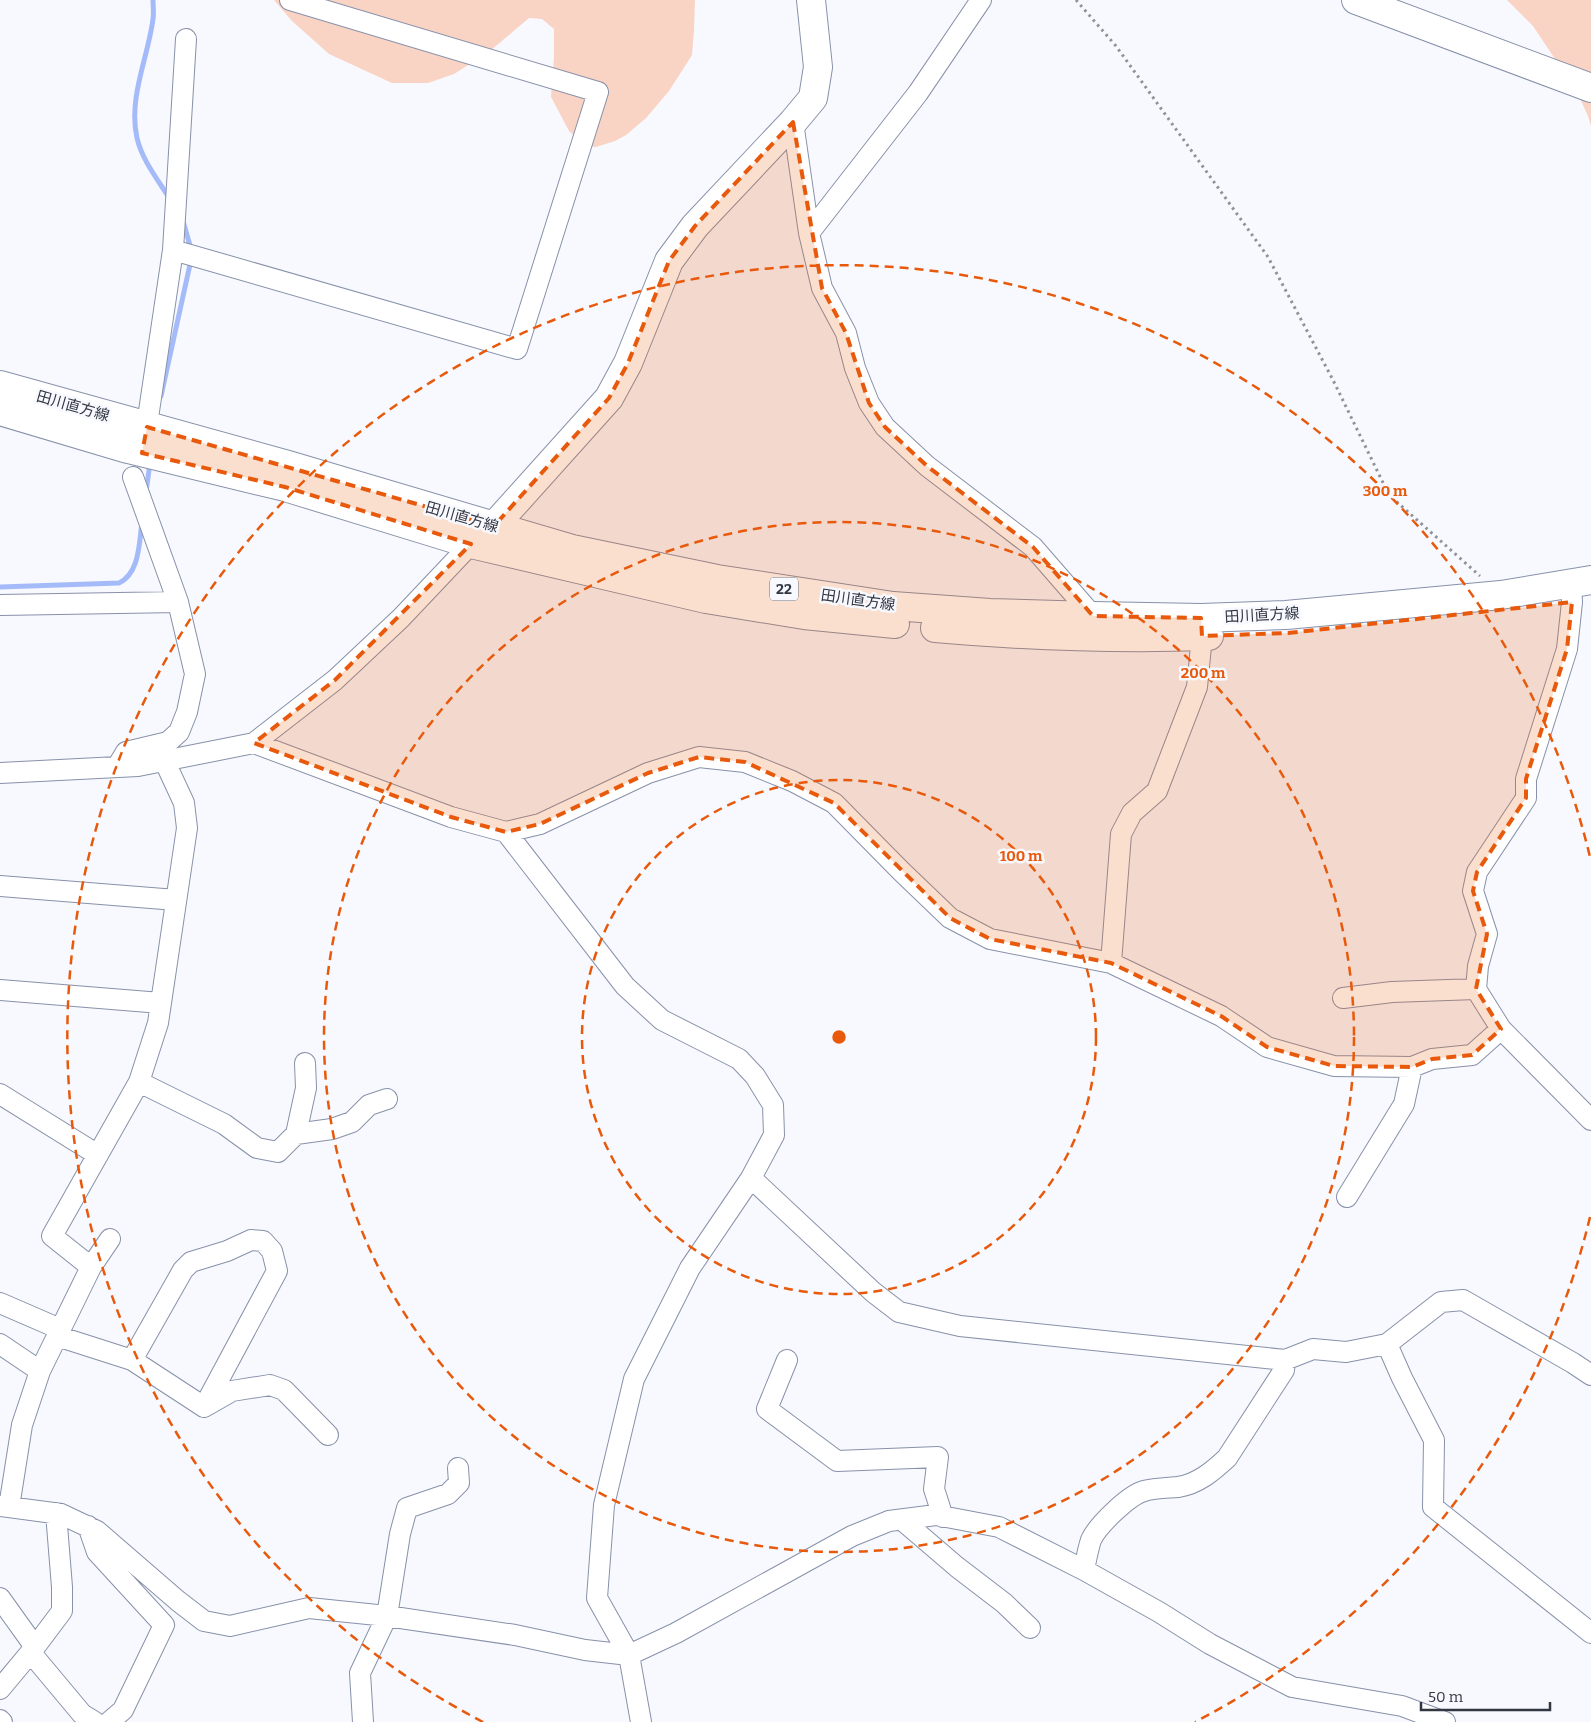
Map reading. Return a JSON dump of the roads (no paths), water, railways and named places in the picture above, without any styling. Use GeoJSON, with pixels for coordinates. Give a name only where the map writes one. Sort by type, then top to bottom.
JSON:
{"type":"FeatureCollection","features":[{"type":"Feature","properties":{"kind":"main road"},"geometry":{"type":"LineString","coordinates":[[494,526],[609,398],[628,363],[669,261],[694,226],[793,122],[813,98],[818,67],[811,0]]}},
{"type":"Feature","properties":{"kind":"main road"},"geometry":{"type":"LineString","coordinates":[[1356,0],[1591,88]]}},
{"type":"Feature","properties":{"kind":"main road","name":"田川直方線"},"geometry":{"type":"LineString","coordinates":[[0,385],[141,452],[288,465],[572,549],[717,579],[893,606],[990,613],[1093,616],[1201,627],[1288,633],[1476,614],[1581,591]]}},
{"type":"Feature","properties":{"kind":"main road","name":"田川直方線"},"geometry":{"type":"LineString","coordinates":[[0,412],[141,452],[285,486],[471,544],[706,599],[804,615],[994,633],[1095,637],[1201,627],[1286,615],[1501,594],[1581,591]]}},
{"type":"Feature","properties":{"kind":"street"},"geometry":{"type":"LineString","coordinates":[[173,250],[517,349],[598,92],[290,0]]}},
{"type":"Feature","properties":{"kind":"street"},"geometry":{"type":"LineString","coordinates":[[809,233],[918,93],[981,0]]}},
{"type":"Feature","properties":{"kind":"street"},"geometry":{"type":"LineString","coordinates":[[117,767],[126,752],[168,742],[179,732],[187,712],[195,674],[141,452],[173,250],[186,38]]}},
{"type":"Feature","properties":{"kind":"street"},"geometry":{"type":"LineString","coordinates":[[793,122],[809,233],[822,288],[846,333],[855,368],[869,403],[886,427],[927,466],[1033,547],[1093,616]]}},
{"type":"Feature","properties":{"kind":"street"},"geometry":{"type":"LineString","coordinates":[[0,773],[138,766],[254,744],[335,680],[401,618],[471,544],[494,526]]}},
{"type":"Feature","properties":{"kind":"street"},"geometry":{"type":"LineString","coordinates":[[1581,591],[1567,649],[1526,779],[1526,798],[1477,872],[1473,891],[1487,934],[1478,966],[1476,989],[1501,1029],[1591,1120]]}},
{"type":"Feature","properties":{"kind":"street"},"geometry":{"type":"LineString","coordinates":[[0,605],[178,602]]}},
{"type":"Feature","properties":{"kind":"street"},"geometry":{"type":"LineString","coordinates":[[1110,963],[1122,834],[1132,813],[1157,791],[1197,687],[1201,627]]}},
{"type":"Feature","properties":{"kind":"street"},"geometry":{"type":"LineString","coordinates":[[254,744],[452,817],[506,832],[540,824],[648,773],[699,757],[744,762],[792,781],[834,803],[950,918],[990,939],[1110,963],[1221,1016],[1267,1046],[1334,1066],[1412,1067],[1432,1059],[1472,1054],[1501,1029]]}},
{"type":"Feature","properties":{"kind":"street"},"geometry":{"type":"LineString","coordinates":[[91,1268],[52,1236],[139,1082],[158,1023],[187,828],[184,803],[165,762]]}},
{"type":"Feature","properties":{"kind":"street"},"geometry":{"type":"LineString","coordinates":[[506,832],[625,986],[662,1020],[739,1059],[755,1076],[773,1105],[774,1135],[750,1178],[690,1268],[634,1379],[604,1505],[598,1598],[629,1655],[641,1722]]}},
{"type":"Feature","properties":{"kind":"street"},"geometry":{"type":"LineString","coordinates":[[0,886],[176,900]]}},
{"type":"Feature","properties":{"kind":"street"},"geometry":{"type":"LineString","coordinates":[[1343,998],[1392,992],[1476,989]]}},
{"type":"Feature","properties":{"kind":"street"},"geometry":{"type":"LineString","coordinates":[[0,990],[161,1003]]}},
{"type":"Feature","properties":{"kind":"street"},"geometry":{"type":"LineString","coordinates":[[139,1082],[224,1124],[257,1148],[278,1152],[296,1134],[306,1088],[305,1063]]}},
{"type":"Feature","properties":{"kind":"street"},"geometry":{"type":"LineString","coordinates":[[1347,1197],[1404,1104],[1412,1067]]}},
{"type":"Feature","properties":{"kind":"street"},"geometry":{"type":"LineString","coordinates":[[0,1094],[98,1155]]}},
{"type":"Feature","properties":{"kind":"street"},"geometry":{"type":"LineString","coordinates":[[296,1134],[332,1129],[352,1122],[369,1105],[387,1099]]}},
{"type":"Feature","properties":{"kind":"street"},"geometry":{"type":"LineString","coordinates":[[750,1178],[873,1292],[898,1312],[960,1326],[1285,1360],[1312,1349],[1346,1352],[1387,1344],[1441,1302],[1462,1300],[1591,1375]]}},
{"type":"Feature","properties":{"kind":"street"},"geometry":{"type":"LineString","coordinates":[[110,1239],[91,1268],[40,1370],[22,1426],[4,1507],[61,1514],[97,1531],[204,1621],[230,1626],[309,1608],[387,1616],[515,1634],[585,1650],[629,1655],[676,1633],[852,1536],[889,1521],[936,1515],[999,1527],[1084,1570],[1159,1612],[1210,1644],[1292,1687],[1402,1706],[1446,1722]]}},
{"type":"Feature","properties":{"kind":"street"},"geometry":{"type":"LineString","coordinates":[[132,1360],[182,1270],[191,1262],[226,1251],[251,1240],[264,1241],[272,1251],[277,1271],[204,1407]]}},
{"type":"Feature","properties":{"kind":"street"},"geometry":{"type":"LineString","coordinates":[[0,1302],[59,1332],[132,1360],[204,1407]]}},
{"type":"Feature","properties":{"kind":"street"},"geometry":{"type":"LineString","coordinates":[[0,1344],[40,1370]]}},
{"type":"Feature","properties":{"kind":"street"},"geometry":{"type":"LineString","coordinates":[[1387,1344],[1434,1440],[1433,1507],[1591,1633]]}},
{"type":"Feature","properties":{"kind":"street"},"geometry":{"type":"LineString","coordinates":[[787,1360],[767,1409],[837,1461],[938,1457],[934,1489],[943,1517]]}},
{"type":"Feature","properties":{"kind":"street"},"geometry":{"type":"LineString","coordinates":[[1084,1570],[1091,1540],[1096,1531],[1111,1515],[1134,1496],[1142,1491],[1180,1487],[1199,1480],[1227,1458],[1284,1370],[1285,1360]]}},
{"type":"Feature","properties":{"kind":"street"},"geometry":{"type":"LineString","coordinates":[[204,1407],[232,1391],[270,1386],[284,1390],[328,1435]]}},
{"type":"Feature","properties":{"kind":"street"},"geometry":{"type":"LineString","coordinates":[[363,1722],[360,1673],[387,1616],[400,1534],[407,1508],[448,1494],[459,1483],[458,1468]]}},
{"type":"Feature","properties":{"kind":"street"},"geometry":{"type":"LineString","coordinates":[[0,1689],[33,1650],[62,1611],[56,1513]]}},
{"type":"Feature","properties":{"kind":"street"},"geometry":{"type":"LineString","coordinates":[[902,1520],[957,1567],[1004,1603],[1030,1628]]}},
{"type":"Feature","properties":{"kind":"street"},"geometry":{"type":"LineString","coordinates":[[88,1526],[97,1552],[164,1625],[122,1710],[109,1722]]}},
{"type":"Feature","properties":{"kind":"street"},"geometry":{"type":"LineString","coordinates":[[0,1598],[33,1650],[82,1714],[95,1722]]}},
{"type":"Feature","properties":{"kind":"waterway"},"geometry":{"type":"LineString","coordinates":[[153,0],[151,34],[137,93],[135,123],[139,146],[151,170],[170,199]]}},
{"type":"Feature","properties":{"kind":"waterway"},"geometry":{"type":"LineString","coordinates":[[183,221],[191,249]]}},
{"type":"Feature","properties":{"kind":"waterway"},"geometry":{"type":"LineString","coordinates":[[161,396],[191,260]]}},
{"type":"Feature","properties":{"kind":"waterway"},"geometry":{"type":"LineString","coordinates":[[146,492],[150,463]]}},
{"type":"Feature","properties":{"kind":"waterway"},"geometry":{"type":"LineString","coordinates":[[0,587],[119,583],[126,578],[135,565],[142,523]]}}]}
